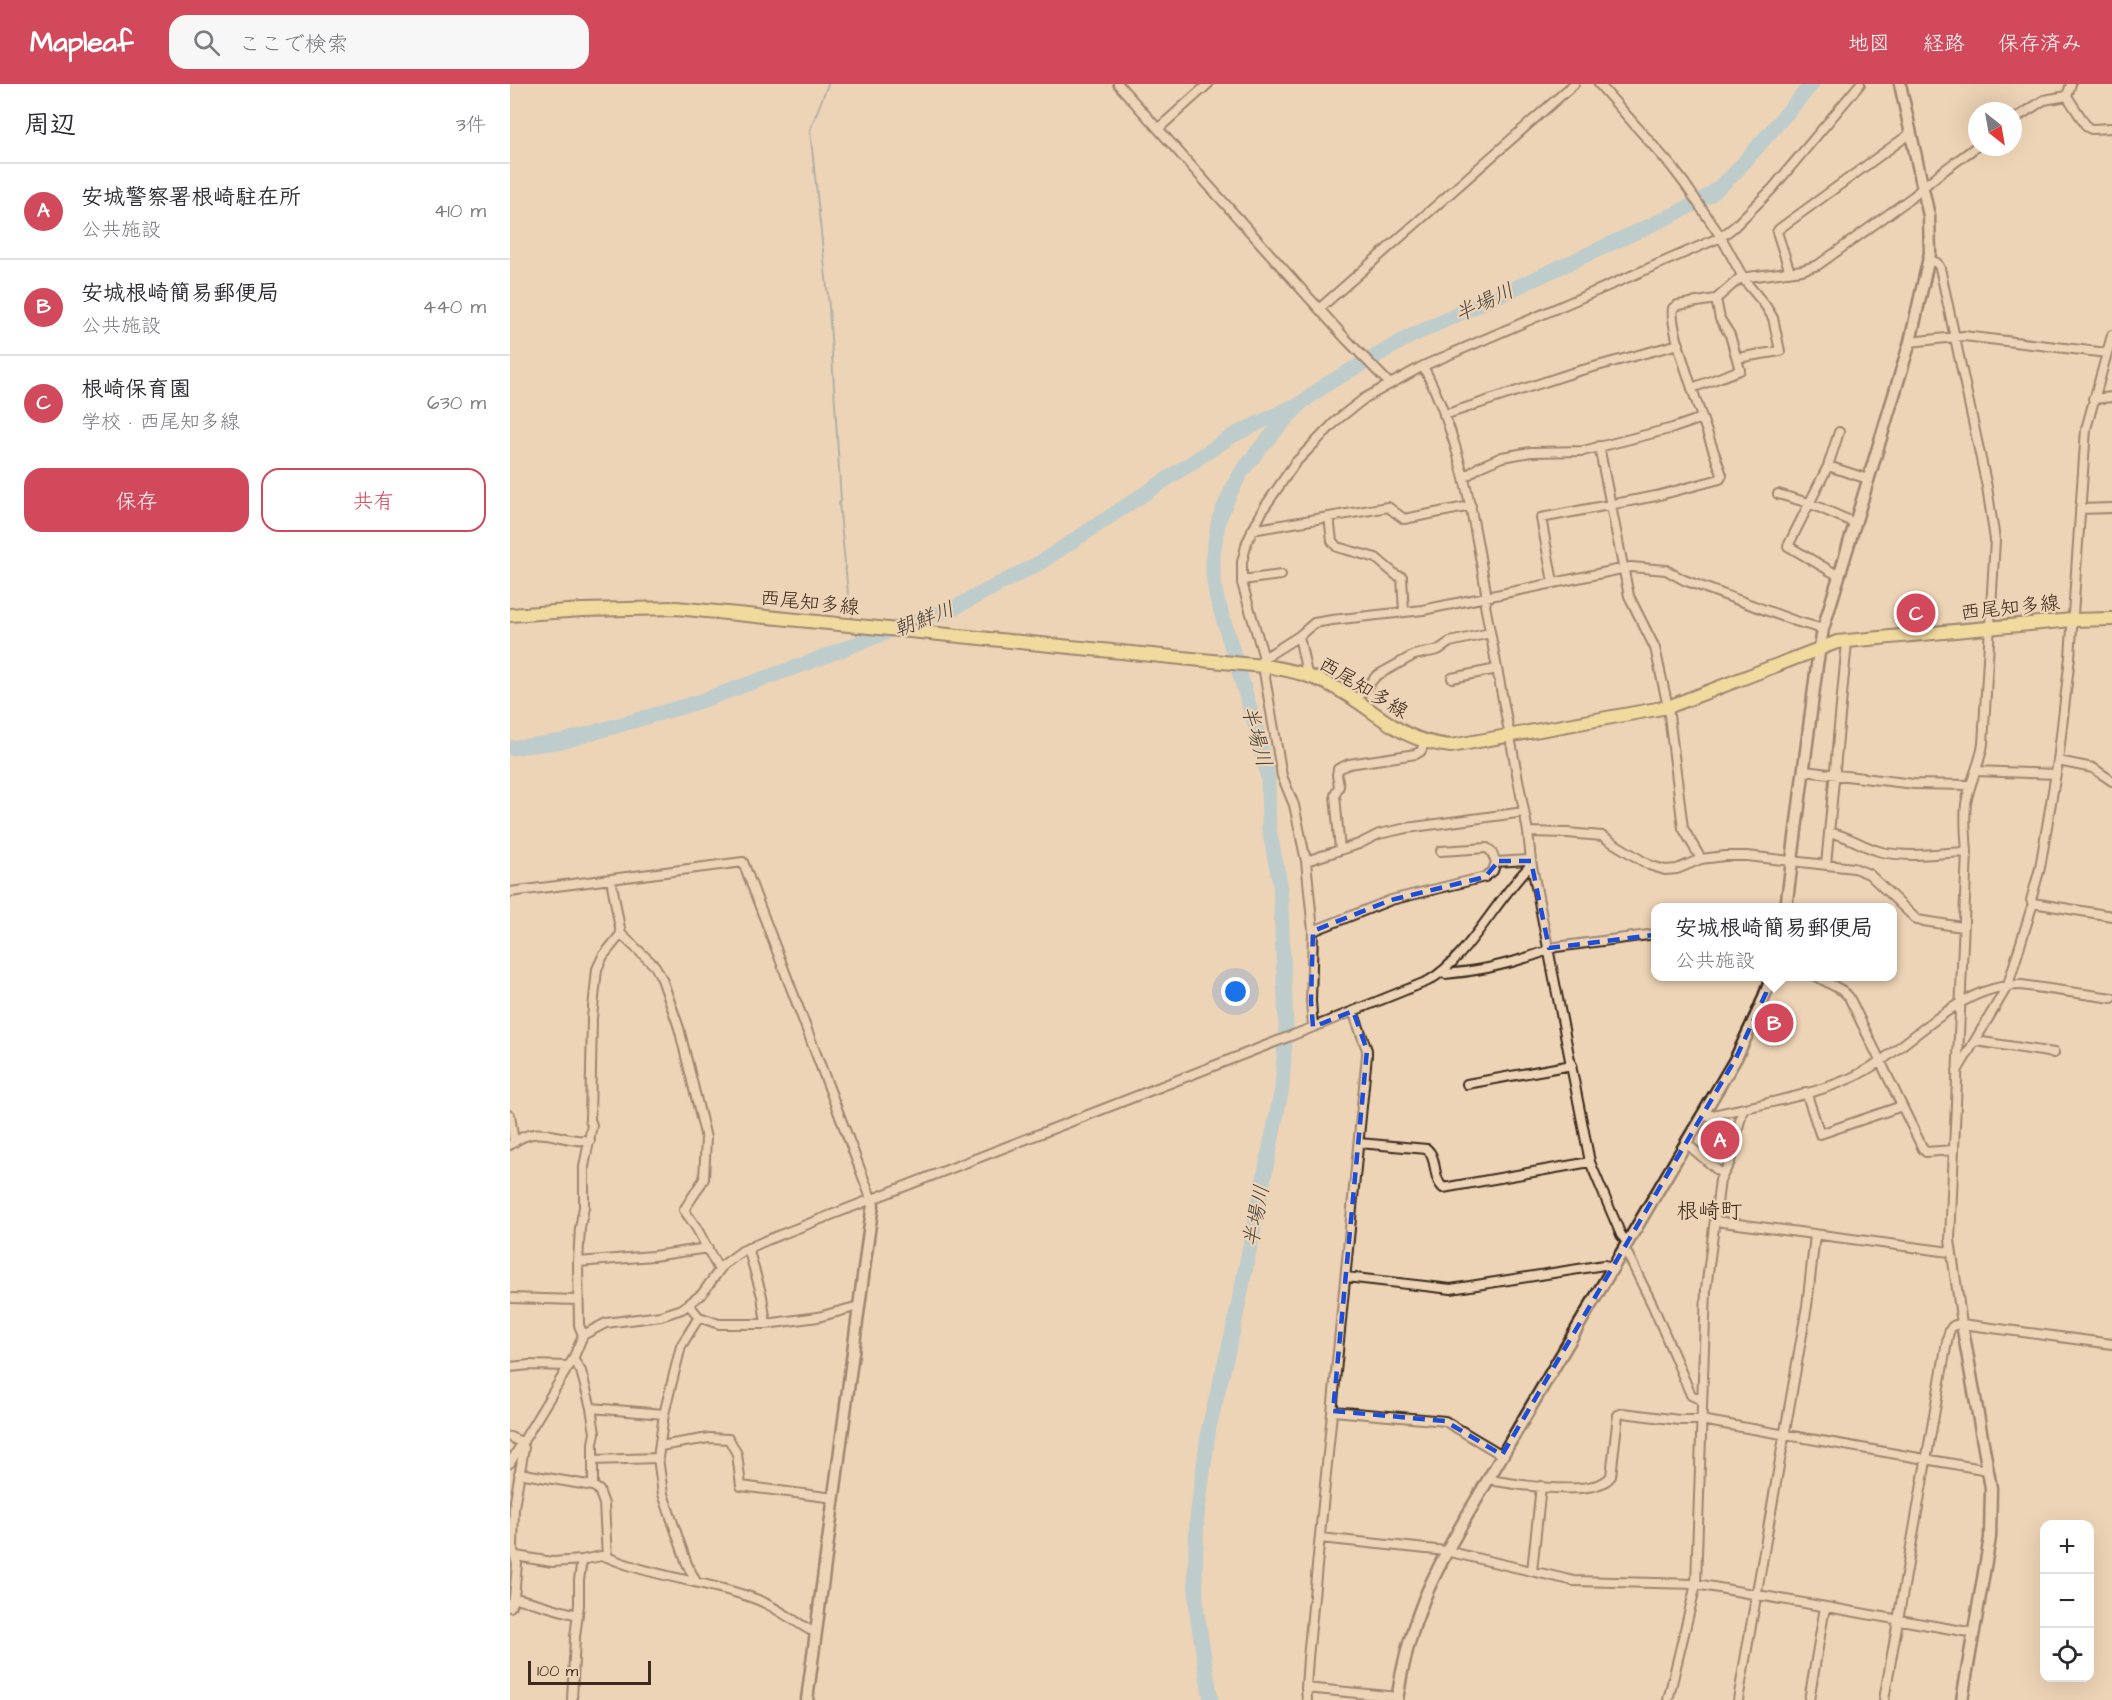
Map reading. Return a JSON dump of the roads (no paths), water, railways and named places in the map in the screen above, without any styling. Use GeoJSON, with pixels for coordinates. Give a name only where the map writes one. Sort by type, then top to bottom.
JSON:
{"type":"FeatureCollection","features":[{"type":"Feature","properties":{"kind":"main road","name":"西尾知多線"},"geometry":{"type":"LineString","coordinates":[[510,615],[582,610],[676,609],[1250,665],[1264,662],[1306,674],[1328,684],[1401,733],[1425,742],[1451,746],[1668,706],[1837,642],[2073,620],[2112,619]]}},
{"type":"Feature","properties":{"kind":"street"},"geometry":{"type":"LineString","coordinates":[[1118,84],[1349,342],[1388,382]]}},
{"type":"Feature","properties":{"kind":"street"},"geometry":{"type":"LineString","coordinates":[[1159,128],[1208,84]]}},
{"type":"Feature","properties":{"kind":"street"},"geometry":{"type":"LineString","coordinates":[[1320,308],[1574,84]]}},
{"type":"Feature","properties":{"kind":"street"},"geometry":{"type":"LineString","coordinates":[[1599,84],[1687,187],[1773,318],[1780,351],[1737,358]]}},
{"type":"Feature","properties":{"kind":"street"},"geometry":{"type":"LineString","coordinates":[[1309,1029],[1313,931],[1306,861],[1294,805],[1282,776],[1264,662],[1244,595],[1242,580],[1244,552],[1252,530],[1264,508],[1310,446],[1351,407],[1388,382],[1719,235],[1734,226],[1772,189],[1860,84]]}},
{"type":"Feature","properties":{"kind":"street"},"geometry":{"type":"LineString","coordinates":[[1787,903],[1823,629],[1910,342],[1928,259],[1930,229],[1900,84]]}},
{"type":"Feature","properties":{"kind":"street"},"geometry":{"type":"LineString","coordinates":[[2067,96],[2071,84]]}},
{"type":"Feature","properties":{"kind":"street"},"geometry":{"type":"LineString","coordinates":[[2022,114],[2044,100],[2067,96]]}},
{"type":"Feature","properties":{"kind":"street"},"geometry":{"type":"LineString","coordinates":[[2067,96],[2087,128],[2112,128]]}},
{"type":"Feature","properties":{"kind":"street"},"geometry":{"type":"LineString","coordinates":[[1790,272],[1777,232],[1779,229],[1911,133]]}},
{"type":"Feature","properties":{"kind":"street"},"geometry":{"type":"LineString","coordinates":[[1553,582],[1541,518],[1656,496],[1720,478],[1722,475],[1678,344],[1672,315],[1673,308],[1678,305],[1716,299],[1736,280],[1744,277],[1790,272],[1818,265],[1915,195],[1922,187],[1968,153]]}},
{"type":"Feature","properties":{"kind":"street"},"geometry":{"type":"LineString","coordinates":[[1928,259],[1937,263],[1940,268],[1994,526],[1994,563],[1983,744],[1966,804],[1950,1252],[1992,1499],[1990,1538],[1962,1700]]}},
{"type":"Feature","properties":{"kind":"street"},"geometry":{"type":"LineString","coordinates":[[1692,388],[1740,370],[1730,335],[1720,319],[1716,299]]}},
{"type":"Feature","properties":{"kind":"street"},"geometry":{"type":"LineString","coordinates":[[1956,1072],[2008,985],[2040,868],[2058,761],[2073,620],[2086,429],[2112,335]]}},
{"type":"Feature","properties":{"kind":"street"},"geometry":{"type":"LineString","coordinates":[[1910,342],[1954,336],[1976,337],[2108,353]]}},
{"type":"Feature","properties":{"kind":"street"},"geometry":{"type":"LineString","coordinates":[[1444,415],[1575,372],[1678,344]]}},
{"type":"Feature","properties":{"kind":"street"},"geometry":{"type":"LineString","coordinates":[[1423,366],[1434,387],[1444,415],[1471,506],[1487,598],[1485,604],[1528,832],[1531,861],[1590,1162],[1628,1255],[1653,1305],[1691,1395],[1702,1400]]}},
{"type":"Feature","properties":{"kind":"street"},"geometry":{"type":"LineString","coordinates":[[2093,399],[2112,397]]}},
{"type":"Feature","properties":{"kind":"street"},"geometry":{"type":"LineString","coordinates":[[1464,478],[1479,467],[1502,457],[1531,452],[1575,452],[1673,428],[1702,418]]}},
{"type":"Feature","properties":{"kind":"street"},"geometry":{"type":"LineString","coordinates":[[1839,432],[1828,466],[1788,546],[1839,576]]}},
{"type":"Feature","properties":{"kind":"street"},"geometry":{"type":"LineString","coordinates":[[1599,446],[1629,596],[1655,648],[1668,706],[1683,828],[1701,859]]}},
{"type":"Feature","properties":{"kind":"street"},"geometry":{"type":"LineString","coordinates":[[1828,466],[1868,479]]}},
{"type":"Feature","properties":{"kind":"street"},"geometry":{"type":"LineString","coordinates":[[1778,494],[1809,503],[1855,523]]}},
{"type":"Feature","properties":{"kind":"street"},"geometry":{"type":"LineString","coordinates":[[1252,530],[1388,507],[1404,519],[1471,506]]}},
{"type":"Feature","properties":{"kind":"street"},"geometry":{"type":"LineString","coordinates":[[2080,509],[2112,508]]}},
{"type":"Feature","properties":{"kind":"street"},"geometry":{"type":"LineString","coordinates":[[1329,517],[1332,541],[1337,548],[1376,558],[1396,575],[1402,577],[1404,612]]}},
{"type":"Feature","properties":{"kind":"street"},"geometry":{"type":"LineString","coordinates":[[1264,662],[1314,623],[1404,612],[1487,598],[1623,568],[1666,570],[1684,580],[1823,629]]}},
{"type":"Feature","properties":{"kind":"street"},"geometry":{"type":"LineString","coordinates":[[1242,580],[1281,575]]}},
{"type":"Feature","properties":{"kind":"street"},"geometry":{"type":"LineString","coordinates":[[1355,701],[1376,676],[1414,655],[1442,648],[1450,642],[1490,633]]}},
{"type":"Feature","properties":{"kind":"street"},"geometry":{"type":"LineString","coordinates":[[1299,636],[1306,674]]}},
{"type":"Feature","properties":{"kind":"street"},"geometry":{"type":"LineString","coordinates":[[1826,865],[1847,642]]}},
{"type":"Feature","properties":{"kind":"street"},"geometry":{"type":"LineString","coordinates":[[1452,678],[1497,669]]}},
{"type":"Feature","properties":{"kind":"street"},"geometry":{"type":"LineString","coordinates":[[1340,850],[1335,795],[1339,786],[1336,775],[1338,769],[1348,764],[1416,754],[1421,751],[1425,742]]}},
{"type":"Feature","properties":{"kind":"street"},"geometry":{"type":"LineString","coordinates":[[2058,761],[2093,768],[2112,781]]}},
{"type":"Feature","properties":{"kind":"street"},"geometry":{"type":"LineString","coordinates":[[1804,771],[1914,784],[1970,785]]}},
{"type":"Feature","properties":{"kind":"street"},"geometry":{"type":"LineString","coordinates":[[1976,771],[2056,774]]}},
{"type":"Feature","properties":{"kind":"street"},"geometry":{"type":"LineString","coordinates":[[1306,861],[1359,844],[1380,834],[1407,828],[1524,812]]}},
{"type":"Feature","properties":{"kind":"street"},"geometry":{"type":"LineString","coordinates":[[1528,832],[1567,832],[1602,836],[1649,865],[1665,870],[1677,869],[1701,859],[1717,856],[1747,856],[1863,870],[1917,920],[1962,927]]}},
{"type":"Feature","properties":{"kind":"street"},"geometry":{"type":"LineString","coordinates":[[1830,833],[1842,834],[1885,853],[1966,852]]}},
{"type":"Feature","properties":{"kind":"street"},"geometry":{"type":"LineString","coordinates":[[1441,851],[1487,848],[1491,850],[1497,862]]}},
{"type":"Feature","properties":{"kind":"street"},"geometry":{"type":"LineString","coordinates":[[1497,862],[1531,861]]}},
{"type":"Feature","properties":{"kind":"street"},"geometry":{"type":"LineString","coordinates":[[510,1463],[571,1363],[583,1335],[606,1323],[674,1313],[689,1305],[702,1294],[730,1259],[748,1248],[1419,985],[1441,972],[1457,957],[1531,861]]}},
{"type":"Feature","properties":{"kind":"street"},"geometry":{"type":"LineString","coordinates":[[510,892],[743,862],[871,1198],[872,1211],[807,1700]]}},
{"type":"Feature","properties":{"kind":"street"},"geometry":{"type":"LineString","coordinates":[[1313,931],[1391,900],[1485,877],[1493,871],[1497,862]]}},
{"type":"Feature","properties":{"kind":"street"},"geometry":{"type":"LineString","coordinates":[[611,879],[621,934],[659,972],[679,1028],[706,1138],[704,1179],[684,1210],[719,1270]]}},
{"type":"Feature","properties":{"kind":"street"},"geometry":{"type":"LineString","coordinates":[[2032,903],[2112,916]]}},
{"type":"Feature","properties":{"kind":"street"},"geometry":{"type":"LineString","coordinates":[[583,1335],[579,1325],[577,1300],[578,1262],[584,1207],[584,1167],[592,1125],[590,1120],[592,1018],[597,969],[603,956],[621,934]]}},
{"type":"Feature","properties":{"kind":"street"},"geometry":{"type":"LineString","coordinates":[[1441,972],[1445,974],[1476,970],[1556,947],[1651,935]]}},
{"type":"Feature","properties":{"kind":"street"},"geometry":{"type":"LineString","coordinates":[[1306,1688],[1397,1699],[1406,1651],[1417,1614],[1446,1551],[1743,1044],[1770,981]]}},
{"type":"Feature","properties":{"kind":"street"},"geometry":{"type":"LineString","coordinates":[[1825,981],[1849,997],[1923,1149],[1926,1152],[1953,1150]]}},
{"type":"Feature","properties":{"kind":"street"},"geometry":{"type":"LineString","coordinates":[[1702,1115],[1709,1116],[1743,1108],[1852,1078],[1960,1003],[2008,985],[2112,998]]}},
{"type":"Feature","properties":{"kind":"street"},"geometry":{"type":"LineString","coordinates":[[1307,1700],[1306,1688],[1367,1050],[1353,1011]]}},
{"type":"Feature","properties":{"kind":"street"},"geometry":{"type":"LineString","coordinates":[[1976,1041],[2054,1053]]}},
{"type":"Feature","properties":{"kind":"street"},"geometry":{"type":"LineString","coordinates":[[1467,1084],[1572,1065]]}},
{"type":"Feature","properties":{"kind":"street"},"geometry":{"type":"LineString","coordinates":[[1806,1092],[1820,1134],[1902,1106]]}},
{"type":"Feature","properties":{"kind":"street"},"geometry":{"type":"LineString","coordinates":[[1668,1700],[1696,1584],[1706,1289],[1714,1221],[1720,1180],[1730,1162],[1743,1108]]}},
{"type":"Feature","properties":{"kind":"street"},"geometry":{"type":"LineString","coordinates":[[510,1115],[512,1143],[533,1134],[551,1134],[580,1142],[590,1140]]}},
{"type":"Feature","properties":{"kind":"street"},"geometry":{"type":"LineString","coordinates":[[1359,1143],[1427,1149],[1432,1154],[1439,1184],[1443,1188],[1590,1162]]}},
{"type":"Feature","properties":{"kind":"street"},"geometry":{"type":"LineString","coordinates":[[1686,1143],[1722,1174]]}},
{"type":"Feature","properties":{"kind":"street"},"geometry":{"type":"LineString","coordinates":[[1714,1221],[1950,1252]]}},
{"type":"Feature","properties":{"kind":"street"},"geometry":{"type":"LineString","coordinates":[[1738,1700],[1807,1306],[1815,1234]]}},
{"type":"Feature","properties":{"kind":"street"},"geometry":{"type":"LineString","coordinates":[[578,1262],[653,1256],[708,1248]]}},
{"type":"Feature","properties":{"kind":"street"},"geometry":{"type":"LineString","coordinates":[[748,1248],[762,1296],[766,1324]]}},
{"type":"Feature","properties":{"kind":"street"},"geometry":{"type":"LineString","coordinates":[[1346,1277],[1451,1289],[1604,1265],[1613,1267]]}},
{"type":"Feature","properties":{"kind":"street"},"geometry":{"type":"LineString","coordinates":[[510,1298],[577,1300]]}},
{"type":"Feature","properties":{"kind":"street"},"geometry":{"type":"LineString","coordinates":[[689,1305],[699,1317],[719,1324],[766,1324],[818,1317],[859,1306]]}},
{"type":"Feature","properties":{"kind":"street"},"geometry":{"type":"LineString","coordinates":[[696,1582],[687,1564],[663,1494],[658,1458],[664,1414],[681,1346],[699,1317]]}},
{"type":"Feature","properties":{"kind":"street"},"geometry":{"type":"LineString","coordinates":[[1884,1700],[1951,1327],[1955,1324],[1962,1324],[2112,1344]]}},
{"type":"Feature","properties":{"kind":"street"},"geometry":{"type":"LineString","coordinates":[[510,1367],[571,1363],[581,1371],[595,1433],[593,1486]]}},
{"type":"Feature","properties":{"kind":"street"},"geometry":{"type":"LineString","coordinates":[[591,1408],[664,1414]]}},
{"type":"Feature","properties":{"kind":"street"},"geometry":{"type":"LineString","coordinates":[[1333,1411],[1445,1421],[1502,1455]]}},
{"type":"Feature","properties":{"kind":"street"},"geometry":{"type":"LineString","coordinates":[[1489,1478],[1496,1481],[1572,1489],[1607,1482],[1611,1476],[1620,1413],[1701,1420],[1988,1470]]}},
{"type":"Feature","properties":{"kind":"street"},"geometry":{"type":"LineString","coordinates":[[510,1437],[521,1442],[524,1448],[514,1507],[513,1550],[517,1564],[514,1598],[510,1607]]}},
{"type":"Feature","properties":{"kind":"street"},"geometry":{"type":"LineString","coordinates":[[660,1446],[724,1437],[732,1443],[737,1454],[741,1486],[834,1498]]}},
{"type":"Feature","properties":{"kind":"street"},"geometry":{"type":"LineString","coordinates":[[593,1460],[658,1458]]}},
{"type":"Feature","properties":{"kind":"street"},"geometry":{"type":"LineString","coordinates":[[519,1473],[593,1486],[599,1490],[603,1504],[607,1557]]}},
{"type":"Feature","properties":{"kind":"street"},"geometry":{"type":"LineString","coordinates":[[1532,1571],[1541,1486]]}},
{"type":"Feature","properties":{"kind":"street"},"geometry":{"type":"LineString","coordinates":[[1320,1538],[1446,1551],[1581,1582],[1696,1584],[1974,1633]]}},
{"type":"Feature","properties":{"kind":"street"},"geometry":{"type":"LineString","coordinates":[[516,1556],[552,1562],[582,1560],[596,1556],[607,1557],[645,1570],[754,1598],[810,1630],[816,1631]]}},
{"type":"Feature","properties":{"kind":"street"},"geometry":{"type":"LineString","coordinates":[[572,1700],[582,1560]]}},
{"type":"Feature","properties":{"kind":"street"},"geometry":{"type":"LineString","coordinates":[[514,1598],[537,1602],[546,1607],[578,1615]]}},
{"type":"Feature","properties":{"kind":"street"},"geometry":{"type":"LineString","coordinates":[[1809,1700],[1825,1606]]}},
{"type":"Feature","properties":{"kind":"waterway"},"geometry":{"type":"LineString","coordinates":[[828,84],[810,130],[829,306],[841,501],[839,503],[849,603],[854,622]]}},
{"type":"Feature","properties":{"kind":"waterway","name":"半場川"},"geometry":{"type":"LineString","coordinates":[[1211,1700],[1197,1614],[1195,1573],[1197,1517],[1209,1427],[1233,1331],[1282,1088],[1286,1025],[1280,883],[1269,829],[1268,778],[1258,735],[1216,595],[1213,554],[1219,519],[1241,473],[1260,448],[1301,403],[1327,384],[1409,337],[1677,213],[1710,195],[1733,175],[1812,84]]}},
{"type":"Feature","properties":{"kind":"waterway","name":"朝鮮川"},"geometry":{"type":"LineString","coordinates":[[510,748],[564,741],[695,703],[954,608],[1041,562],[1232,436],[1292,407]]}},
{"type":"Feature","properties":{"kind":"waterway"},"geometry":{"type":"LineString","coordinates":[[856,631],[859,643]]}},
{"type":"Feature","properties":{"kind":"place","name":"根崎保育園"},"geometry":{"type":"Point","coordinates":[1916,613]}},
{"type":"Feature","properties":{"kind":"place","name":"安城根崎簡易郵便局"},"geometry":{"type":"Point","coordinates":[1774,1023]}},
{"type":"Feature","properties":{"kind":"place","name":"安城警察署根崎駐在所"},"geometry":{"type":"Point","coordinates":[1720,1140]}},
{"type":"Feature","properties":{"kind":"district","name":"根崎町"},"geometry":{"type":"Point","coordinates":[1709,1210]}}]}
